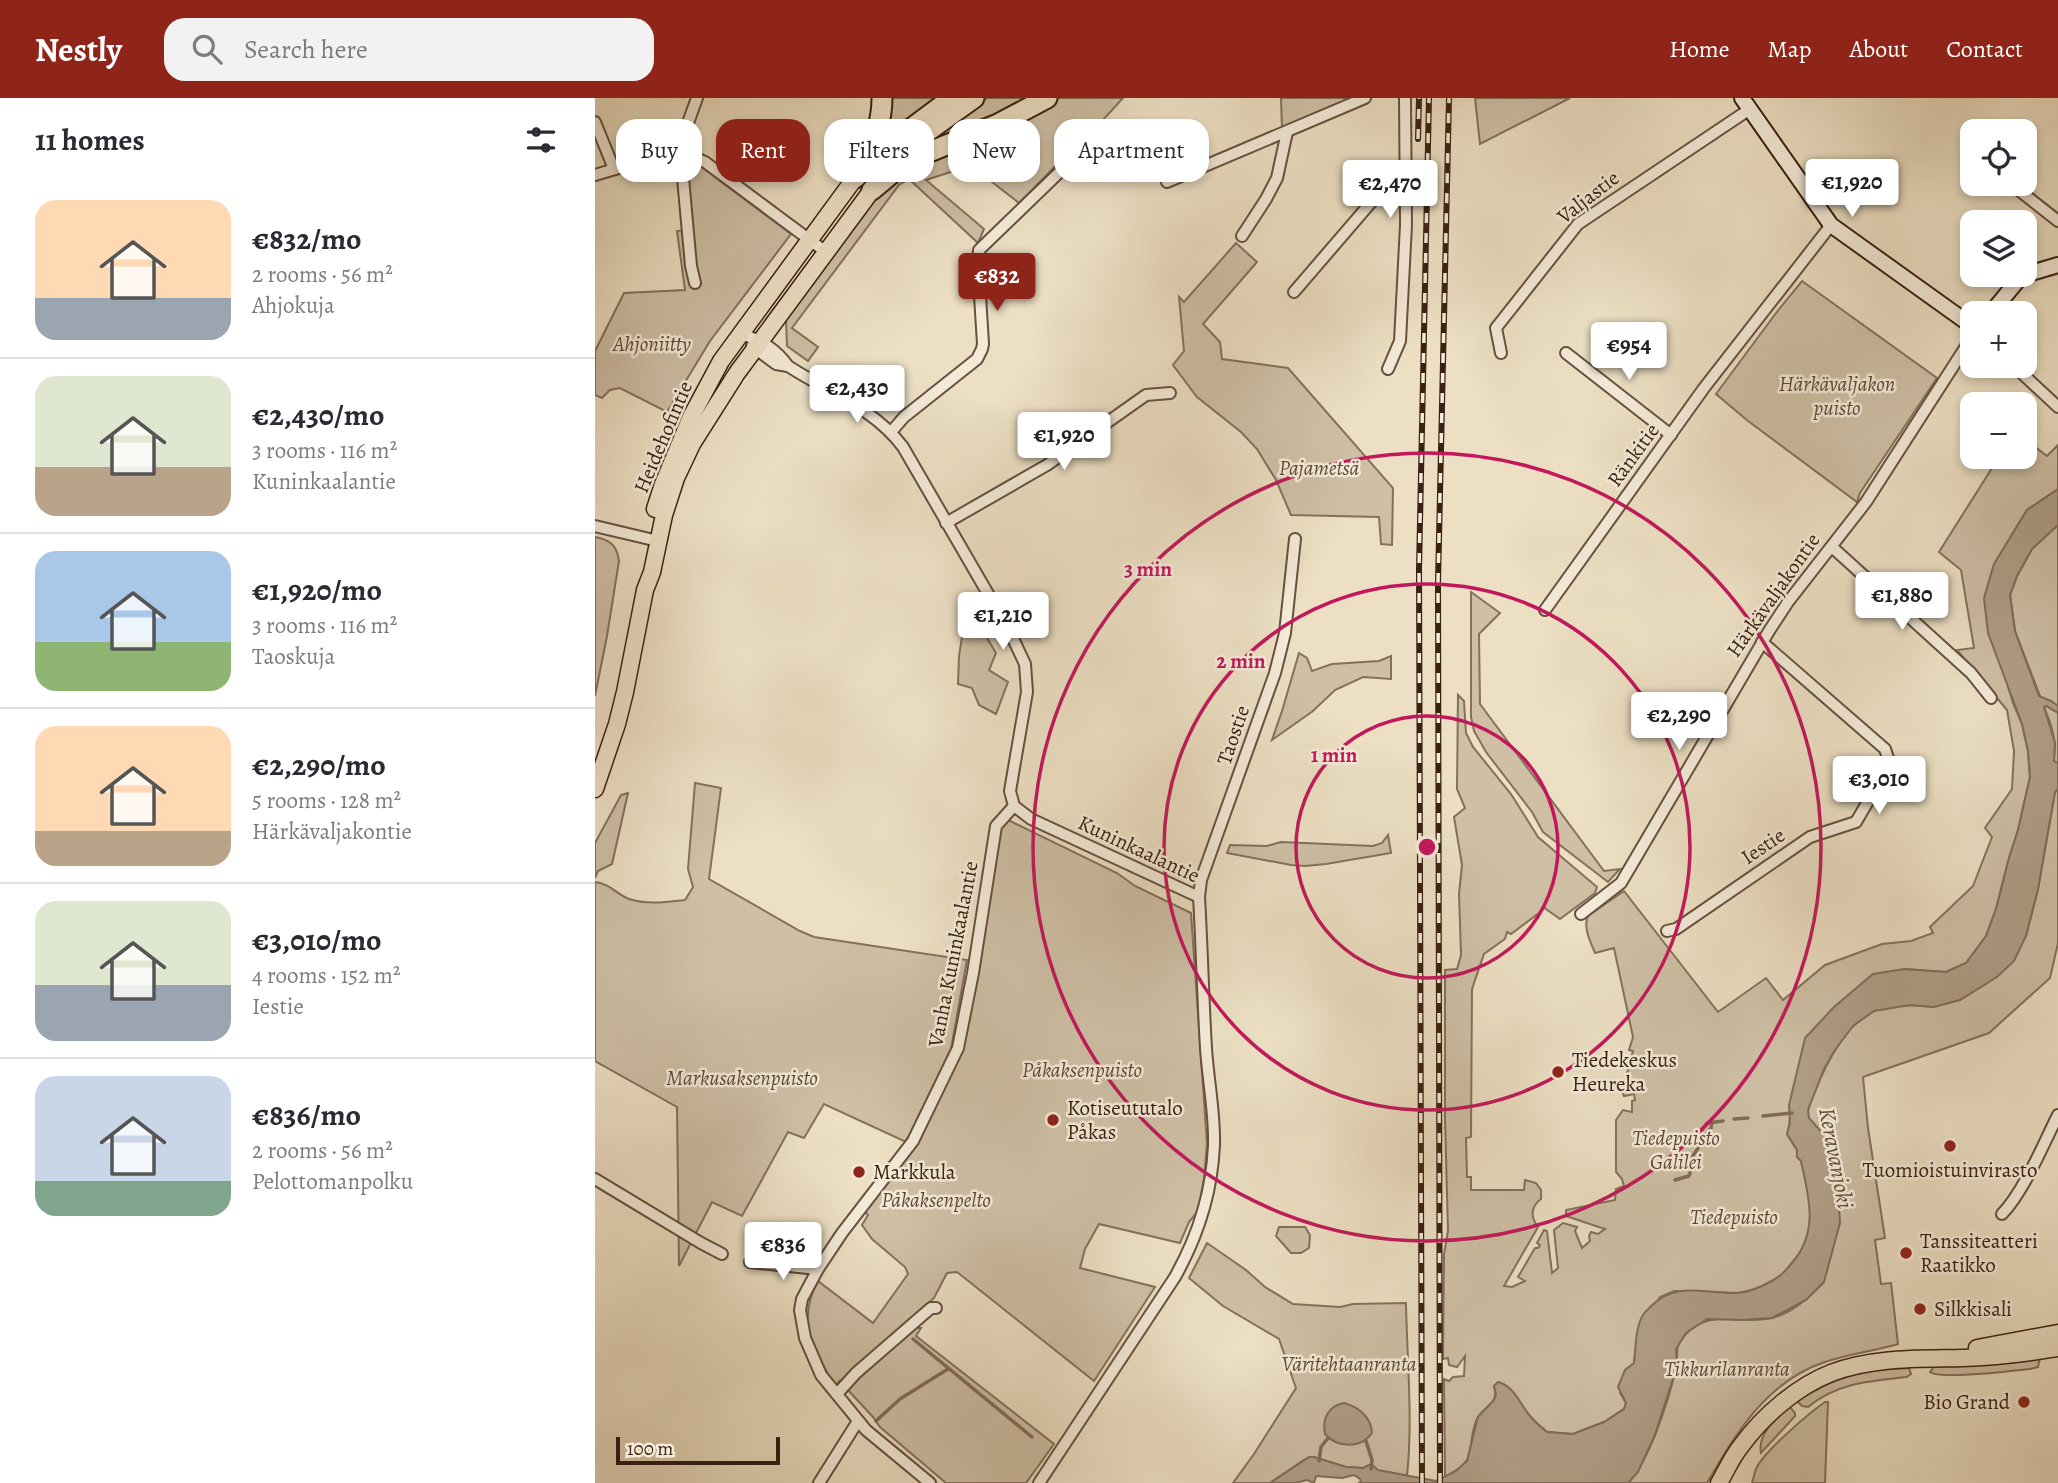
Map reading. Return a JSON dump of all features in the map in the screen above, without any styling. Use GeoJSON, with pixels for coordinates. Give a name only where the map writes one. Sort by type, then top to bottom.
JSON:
{"type":"FeatureCollection","features":[{"type":"Feature","properties":{"kind":"highway"},"geometry":{"type":"LineString","coordinates":[[881,119],[882,98]]}},
{"type":"Feature","properties":{"kind":"highway"},"geometry":{"type":"LineString","coordinates":[[924,119],[952,98]]}},
{"type":"Feature","properties":{"kind":"highway"},"geometry":{"type":"LineString","coordinates":[[872,190],[878,176],[892,160],[974,98]]}},
{"type":"Feature","properties":{"kind":"highway"},"geometry":{"type":"LineString","coordinates":[[872,190],[912,159],[998,124],[1047,98]]}},
{"type":"Feature","properties":{"kind":"main road","name":"Heidehofintie"},"geometry":{"type":"LineString","coordinates":[[595,789],[622,703],[645,590],[652,572],[653,540],[663,484],[691,417],[722,361],[852,182]]}},
{"type":"Feature","properties":{"kind":"main road","name":"Heidehofintie"},"geometry":{"type":"LineString","coordinates":[[653,540],[692,444],[723,394],[872,190]]}},
{"type":"Feature","properties":{"kind":"main road"},"geometry":{"type":"LineString","coordinates":[[1941,1357],[2058,1333]]}},
{"type":"Feature","properties":{"kind":"main road"},"geometry":{"type":"LineString","coordinates":[[1720,1483],[1740,1446],[1783,1402],[1829,1374],[1868,1363],[1996,1356],[2058,1348]]}},
{"type":"Feature","properties":{"kind":"main road"},"geometry":{"type":"LineString","coordinates":[[1732,1483],[1764,1421]]}},
{"type":"Feature","properties":{"kind":"street"},"geometry":{"type":"LineString","coordinates":[[689,119],[697,98]]}},
{"type":"Feature","properties":{"kind":"street"},"geometry":{"type":"LineString","coordinates":[[1209,164],[1364,98]]}},
{"type":"Feature","properties":{"kind":"street"},"geometry":{"type":"LineString","coordinates":[[1388,369],[1400,341],[1406,225],[1405,98]]}},
{"type":"Feature","properties":{"kind":"street"},"geometry":{"type":"LineString","coordinates":[[1746,104],[1831,225],[1960,317]]}},
{"type":"Feature","properties":{"kind":"street","name":"Valjastie"},"geometry":{"type":"LineString","coordinates":[[1501,353],[1496,328],[1578,224],[1746,104]]}},
{"type":"Feature","properties":{"kind":"street"},"geometry":{"type":"LineString","coordinates":[[595,122],[614,169],[595,176]]}},
{"type":"Feature","properties":{"kind":"street"},"geometry":{"type":"LineString","coordinates":[[1242,236],[1277,178],[1287,132]]}},
{"type":"Feature","properties":{"kind":"street"},"geometry":{"type":"LineString","coordinates":[[702,161],[826,252]]}},
{"type":"Feature","properties":{"kind":"street"},"geometry":{"type":"LineString","coordinates":[[1294,292],[1398,171],[1406,166]]}},
{"type":"Feature","properties":{"kind":"street"},"geometry":{"type":"LineString","coordinates":[[891,432],[901,420],[977,359],[983,344],[979,250],[1054,177]]}},
{"type":"Feature","properties":{"kind":"street"},"geometry":{"type":"LineString","coordinates":[[683,182],[695,283]]}},
{"type":"Feature","properties":{"kind":"street"},"geometry":{"type":"LineString","coordinates":[[2026,196],[2058,222]]}},
{"type":"Feature","properties":{"kind":"street","name":"Ränkitie"},"geometry":{"type":"LineString","coordinates":[[1545,610],[1704,388],[1831,225]]}},
{"type":"Feature","properties":{"kind":"street"},"geometry":{"type":"LineString","coordinates":[[2001,301],[2019,279],[2058,265]]}},
{"type":"Feature","properties":{"kind":"street"},"geometry":{"type":"LineString","coordinates":[[742,334],[758,345],[776,364],[788,366],[875,418],[891,432],[903,447],[1009,630],[1025,664],[1027,692],[1010,791],[1014,806]]}},
{"type":"Feature","properties":{"kind":"street"},"geometry":{"type":"LineString","coordinates":[[1566,353],[1671,435]]}},
{"type":"Feature","properties":{"kind":"street","name":"Härkävaljakontie"},"geometry":{"type":"LineString","coordinates":[[1581,914],[1619,884],[1762,642],[1788,602],[1866,502],[1960,356]]}},
{"type":"Feature","properties":{"kind":"street"},"geometry":{"type":"LineString","coordinates":[[2027,378],[2058,407]]}},
{"type":"Feature","properties":{"kind":"street"},"geometry":{"type":"LineString","coordinates":[[946,523],[1047,465],[1146,395],[1170,393]]}},
{"type":"Feature","properties":{"kind":"street"},"geometry":{"type":"LineString","coordinates":[[595,526],[653,540]]}},
{"type":"Feature","properties":{"kind":"street","name":"Taostie"},"geometry":{"type":"LineString","coordinates":[[1199,897],[1201,880],[1275,673],[1285,634],[1295,539]]}},
{"type":"Feature","properties":{"kind":"street"},"geometry":{"type":"LineString","coordinates":[[1832,547],[1971,673],[1991,698]]}},
{"type":"Feature","properties":{"kind":"street","name":"Iestie"},"geometry":{"type":"LineString","coordinates":[[1667,931],[1676,929],[1810,837],[1856,822],[1888,766],[1885,750],[1762,642]]}},
{"type":"Feature","properties":{"kind":"street","name":"Kuninkaalantie"},"geometry":{"type":"LineString","coordinates":[[1014,806],[1031,820],[1199,897],[1206,1050],[1214,1144],[1203,1214],[1186,1257],[1039,1483]]}},
{"type":"Feature","properties":{"kind":"street","name":"Vanha Kuninkaalantie"},"geometry":{"type":"LineString","coordinates":[[930,1483],[858,1421],[821,1375],[804,1338],[800,1310],[802,1299],[818,1269],[912,1141],[958,1048],[973,973],[996,826],[1014,806]]}},
{"type":"Feature","properties":{"kind":"street"},"geometry":{"type":"LineString","coordinates":[[2002,1214],[2009,1208],[2058,1115]]}},
{"type":"Feature","properties":{"kind":"street"},"geometry":{"type":"LineString","coordinates":[[595,1179],[722,1254]]}},
{"type":"Feature","properties":{"kind":"street"},"geometry":{"type":"LineString","coordinates":[[750,1262],[818,1269]]}},
{"type":"Feature","properties":{"kind":"street"},"geometry":{"type":"LineString","coordinates":[[837,1394],[856,1373],[931,1308],[936,1308]]}},
{"type":"Feature","properties":{"kind":"street"},"geometry":{"type":"LineString","coordinates":[[819,1483],[858,1421]]}},
{"type":"Feature","properties":{"kind":"green space"},"geometry":{"type":"Polygon","coordinates":[[[890,98],[941,98],[912,119],[889,119],[890,98]]]}},
{"type":"Feature","properties":{"kind":"green space"},"geometry":{"type":"Polygon","coordinates":[[[987,98],[1036,98],[987,119],[959,119],[987,98]]]}},
{"type":"Feature","properties":{"kind":"green space"},"geometry":{"type":"Polygon","coordinates":[[[1059,98],[1123,98],[1104,119],[1054,119],[1054,167],[1040,182],[1040,119],[1021,119],[1059,98]]]}},
{"type":"Feature","properties":{"kind":"green space"},"geometry":{"type":"Polygon","coordinates":[[[1281,98],[1352,98],[1282,130],[1281,98]]]}},
{"type":"Feature","properties":{"kind":"green space"},"geometry":{"type":"Polygon","coordinates":[[[1475,98],[1570,98],[1480,144],[1475,98]]]}},
{"type":"Feature","properties":{"kind":"green space"},"geometry":{"type":"Polygon","coordinates":[[[948,127],[948,136],[934,142],[934,138],[948,127]]]}},
{"type":"Feature","properties":{"kind":"green space"},"geometry":{"type":"Polygon","coordinates":[[[948,153],[948,173],[934,177],[934,159],[948,153]]]}},
{"type":"Feature","properties":{"kind":"green space","name":"Ahjoniitty"},"geometry":{"type":"Polygon","coordinates":[[[702,167],[716,178],[716,182],[722,182],[791,234],[710,341],[667,412],[620,388],[610,390],[602,398],[595,395],[595,351],[624,293],[685,290],[677,231],[692,229],[688,182],[702,182],[702,167]]]}},
{"type":"Feature","properties":{"kind":"green space"},"geometry":{"type":"Polygon","coordinates":[[[891,182],[904,182],[899,185],[792,328],[818,347],[808,361],[787,346],[786,320],[891,182]]]}},
{"type":"Feature","properties":{"kind":"green space"},"geometry":{"type":"Polygon","coordinates":[[[912,182],[928,182],[984,229],[978,243],[912,182]]]}},
{"type":"Feature","properties":{"kind":"green space"},"geometry":{"type":"Polygon","coordinates":[[[992,182],[1040,182],[1019,203],[992,182]]]}},
{"type":"Feature","properties":{"kind":"green space","name":"Pajametsä"},"geometry":{"type":"Polygon","coordinates":[[[1236,243],[1257,262],[1203,324],[1220,342],[1222,359],[1288,368],[1393,488],[1392,545],[1381,544],[1379,517],[1291,515],[1276,480],[1257,449],[1241,432],[1197,397],[1173,365],[1184,351],[1179,297],[1184,302],[1236,243]]]}},
{"type":"Feature","properties":{"kind":"green space","name":"Härkävaljakon puisto"},"geometry":{"type":"Polygon","coordinates":[[[1802,281],[1937,378],[1860,493],[1857,502],[1716,394],[1802,281]]]}},
{"type":"Feature","properties":{"kind":"green space"},"geometry":{"type":"Polygon","coordinates":[[[2058,445],[2058,489],[2027,510],[2011,536],[2004,673],[2022,724],[2030,777],[2018,830],[1986,936],[1966,963],[1946,972],[1904,969],[1793,1089],[1787,1134],[1801,1161],[1810,1200],[1810,1228],[1804,1248],[1781,1276],[1755,1290],[1738,1293],[1674,1291],[1660,1297],[1637,1337],[1634,1363],[1620,1393],[1626,1403],[1624,1409],[1604,1422],[1573,1434],[1547,1432],[1530,1416],[1512,1391],[1498,1382],[1494,1386],[1493,1401],[1475,1422],[1467,1460],[1445,1477],[1444,1379],[1449,1381],[1453,1377],[1464,1376],[1465,1356],[1457,1367],[1449,1365],[1448,1358],[1443,1359],[1444,1254],[1448,1231],[1445,970],[1457,969],[1461,955],[1459,894],[1462,865],[1454,817],[1465,808],[1457,789],[1458,695],[1464,701],[1466,733],[1473,747],[1511,794],[1538,837],[1597,887],[1595,893],[1560,919],[1543,907],[1511,934],[1507,932],[1505,939],[1484,954],[1472,989],[1471,1137],[1466,1138],[1467,1177],[1471,1177],[1471,1190],[1524,1190],[1525,1180],[1536,1183],[1541,1190],[1541,1199],[1533,1212],[1538,1227],[1504,1286],[1512,1287],[1525,1281],[1518,1277],[1535,1248],[1540,1245],[1537,1243],[1544,1230],[1547,1231],[1552,1273],[1558,1268],[1554,1230],[1563,1223],[1577,1227],[1575,1231],[1582,1248],[1590,1241],[1591,1232],[1598,1234],[1605,1229],[1566,1216],[1566,1210],[1615,1200],[1616,1189],[1624,1186],[1616,1172],[1616,1120],[1623,1110],[1632,1112],[1632,1101],[1635,1100],[1634,1094],[1624,1096],[1622,1092],[1633,1051],[1629,1050],[1633,1037],[1614,948],[1595,953],[1587,929],[1588,916],[1624,891],[1718,1012],[1766,978],[1783,1000],[1825,965],[1882,944],[1911,941],[1933,933],[1930,927],[1973,886],[1992,837],[1985,828],[2012,789],[2014,751],[2007,710],[1957,650],[1974,648],[1961,570],[1939,552],[1991,469],[2037,469],[2037,448],[2047,456],[2058,445]]]}},
{"type":"Feature","properties":{"kind":"green space"},"geometry":{"type":"Polygon","coordinates":[[[2058,525],[2057,764],[2054,761],[2055,743],[2051,725],[2015,631],[2010,595],[2032,549],[2058,525]]]}},
{"type":"Feature","properties":{"kind":"green space"},"geometry":{"type":"Polygon","coordinates":[[[595,537],[612,544],[619,561],[595,696],[595,537]]]}},
{"type":"Feature","properties":{"kind":"green space"},"geometry":{"type":"Polygon","coordinates":[[[1471,592],[1500,613],[1479,634],[1480,704],[1604,871],[1620,869],[1608,882],[1543,832],[1532,812],[1486,752],[1474,731],[1471,717],[1471,592]]]}},
{"type":"Feature","properties":{"kind":"green space"},"geometry":{"type":"Polygon","coordinates":[[[970,609],[996,653],[989,670],[1008,682],[996,714],[979,705],[972,688],[958,684],[964,624],[961,619],[970,609]]]}},
{"type":"Feature","properties":{"kind":"green space"},"geometry":{"type":"Polygon","coordinates":[[[1299,653],[1307,658],[1312,671],[1332,664],[1379,661],[1391,656],[1391,679],[1363,677],[1335,690],[1313,711],[1272,740],[1299,653]]]}},
{"type":"Feature","properties":{"kind":"green space","name":"Markusaksenpuisto"},"geometry":{"type":"Polygon","coordinates":[[[695,783],[721,788],[709,879],[814,937],[967,960],[951,1049],[906,1142],[824,1104],[804,1138],[788,1132],[742,1216],[712,1202],[679,1266],[677,1107],[595,1061],[595,882],[636,901],[685,900],[693,887],[688,869],[695,783]]]}},
{"type":"Feature","properties":{"kind":"green space","name":"Tikkurilanranta"},"geometry":{"type":"Polygon","coordinates":[[[2058,789],[2058,943],[2050,978],[1989,1033],[1863,1077],[1885,1238],[1875,1240],[1881,1284],[1891,1283],[1898,1344],[1825,1362],[1786,1382],[1755,1411],[1707,1483],[1628,1483],[1644,1460],[1657,1429],[1676,1369],[1677,1348],[1685,1335],[1704,1322],[1726,1319],[1761,1320],[1780,1316],[1801,1303],[1824,1282],[1825,1136],[1810,1120],[1808,1112],[1824,1071],[1837,1047],[1863,1017],[1888,1007],[1934,1007],[2026,936],[2038,889],[2055,792],[2058,789]]]}},
{"type":"Feature","properties":{"kind":"green space"},"geometry":{"type":"Polygon","coordinates":[[[628,793],[612,864],[598,871],[595,878],[595,843],[621,795],[628,793]]]}},
{"type":"Feature","properties":{"kind":"green space","name":"Påkaksenpuisto"},"geometry":{"type":"Polygon","coordinates":[[[1006,819],[1117,873],[1135,886],[1191,913],[1207,1144],[1198,1211],[1189,1222],[1180,1243],[1099,1224],[1085,1249],[1080,1268],[1155,1287],[1094,1381],[957,1272],[947,1273],[934,1298],[835,1387],[810,1336],[808,1310],[811,1296],[818,1281],[873,1323],[908,1274],[905,1267],[872,1239],[862,1225],[868,1215],[864,1211],[920,1140],[940,1092],[963,1051],[999,827],[1006,819]]]}},
{"type":"Feature","properties":{"kind":"green space"},"geometry":{"type":"Polygon","coordinates":[[[1388,835],[1391,853],[1326,864],[1291,865],[1227,853],[1230,845],[1267,846],[1281,842],[1373,846],[1382,843],[1388,835]]]}},
{"type":"Feature","properties":{"kind":"green space"},"geometry":{"type":"Polygon","coordinates":[[[1279,1227],[1305,1227],[1310,1235],[1309,1248],[1301,1253],[1291,1253],[1276,1236],[1279,1227]]]}},
{"type":"Feature","properties":{"kind":"green space","name":"Väritehtaanranta"},"geometry":{"type":"Polygon","coordinates":[[[1207,1243],[1265,1287],[1293,1304],[1340,1307],[1353,1304],[1406,1303],[1410,1411],[1407,1476],[1346,1467],[1314,1457],[1304,1460],[1270,1483],[1233,1483],[1296,1388],[1279,1339],[1223,1306],[1189,1278],[1207,1243]]]}},
{"type":"Feature","properties":{"kind":"green space"},"geometry":{"type":"Polygon","coordinates":[[[914,1328],[921,1328],[916,1336],[1054,1444],[1026,1483],[946,1483],[880,1427],[847,1389],[914,1328]]]}},
{"type":"Feature","properties":{"kind":"green space"},"geometry":{"type":"Polygon","coordinates":[[[2040,1358],[2038,1367],[2030,1369],[1961,1375],[1930,1372],[1934,1367],[2040,1358]]]}},
{"type":"Feature","properties":{"kind":"green space"},"geometry":{"type":"Polygon","coordinates":[[[1909,1368],[1911,1374],[1907,1377],[1842,1388],[1808,1407],[1797,1401],[1850,1376],[1877,1370],[1909,1368]]]}},
{"type":"Feature","properties":{"kind":"green space"},"geometry":{"type":"Polygon","coordinates":[[[1828,1402],[1825,1483],[1752,1483],[1757,1467],[1769,1452],[1828,1402]]]}},
{"type":"Feature","properties":{"kind":"green space"},"geometry":{"type":"Polygon","coordinates":[[[1790,1407],[1795,1416],[1761,1453],[1765,1433],[1790,1407]]]}},
{"type":"Feature","properties":{"kind":"shaded area"},"geometry":{"type":"Polygon","coordinates":[[[2058,489],[2058,525],[2032,549],[2010,595],[2015,631],[2039,696],[2058,706],[2058,713],[2044,707],[2055,743],[2054,761],[2058,763],[2058,789],[2055,792],[2038,889],[2026,936],[2014,961],[1997,977],[1960,1000],[1934,1007],[1910,1005],[1874,1011],[1853,1026],[1835,1050],[1824,1069],[1808,1110],[1809,1118],[1825,1136],[1838,1189],[1840,1223],[1824,1282],[1806,1300],[1772,1318],[1707,1319],[1686,1333],[1676,1349],[1677,1366],[1655,1435],[1638,1472],[1628,1483],[1358,1483],[1361,1482],[1360,1479],[1354,1475],[1342,1478],[1316,1476],[1314,1483],[1307,1480],[1270,1483],[1309,1457],[1346,1467],[1363,1468],[1371,1464],[1378,1470],[1436,1481],[1456,1471],[1467,1461],[1478,1417],[1494,1400],[1494,1386],[1498,1382],[1513,1391],[1532,1418],[1547,1432],[1573,1434],[1604,1422],[1624,1409],[1626,1403],[1618,1387],[1625,1370],[1634,1363],[1639,1326],[1650,1307],[1660,1299],[1680,1291],[1737,1293],[1751,1290],[1775,1279],[1790,1266],[1806,1239],[1810,1214],[1801,1161],[1787,1134],[1790,1123],[1789,1105],[1805,1038],[1834,1007],[1873,974],[1904,969],[1946,972],[1966,963],[1986,936],[1996,909],[2030,777],[2022,724],[1988,633],[1984,598],[1994,564],[2027,510],[2058,489]]]}},
{"type":"Feature","properties":{"kind":"shaded area"},"geometry":{"type":"Polygon","coordinates":[[[1344,1403],[1359,1410],[1369,1422],[1372,1433],[1362,1442],[1342,1444],[1325,1434],[1327,1414],[1344,1403]]]}},
{"type":"Feature","properties":{"kind":"waterway"},"geometry":{"type":"LineString","coordinates":[[1763,1116],[1792,1113]]}},
{"type":"Feature","properties":{"kind":"waterway"},"geometry":{"type":"LineString","coordinates":[[1734,1119],[1748,1118]]}},
{"type":"Feature","properties":{"kind":"waterway"},"geometry":{"type":"LineString","coordinates":[[1702,1130],[1707,1123],[1723,1121]]}},
{"type":"Feature","properties":{"kind":"waterway"},"geometry":{"type":"LineString","coordinates":[[1706,1134],[1712,1122]]}},
{"type":"Feature","properties":{"kind":"waterway"},"geometry":{"type":"LineString","coordinates":[[1675,1180],[1689,1176],[1693,1165],[1692,1157],[1699,1147],[1698,1139]]}},
{"type":"Feature","properties":{"kind":"waterway"},"geometry":{"type":"LineString","coordinates":[[913,1339],[1032,1437]]}},
{"type":"Feature","properties":{"kind":"waterway"},"geometry":{"type":"LineString","coordinates":[[876,1421],[900,1399],[948,1369]]}},
{"type":"Feature","properties":{"kind":"waterway"},"geometry":{"type":"LineString","coordinates":[[1319,1461],[1321,1447],[1328,1438]]}},
{"type":"Feature","properties":{"kind":"waterway"},"geometry":{"type":"LineString","coordinates":[[1366,1441],[1372,1460],[1371,1469]]}},
{"type":"Feature","properties":{"kind":"railway"},"geometry":{"type":"LineString","coordinates":[[1418,139],[1419,98]]}},
{"type":"Feature","properties":{"kind":"railway"},"geometry":{"type":"LineString","coordinates":[[1422,1483],[1419,569],[1429,98]]}},
{"type":"Feature","properties":{"kind":"railway"},"geometry":{"type":"LineString","coordinates":[[1440,1483],[1438,582],[1449,98]]}},
{"type":"Feature","properties":{"kind":"place","name":"Tiedekeskus Heureka"},"geometry":{"type":"Point","coordinates":[1558,1072]}},
{"type":"Feature","properties":{"kind":"place","name":"Kotiseututalo Påkas"},"geometry":{"type":"Point","coordinates":[1053,1120]}},
{"type":"Feature","properties":{"kind":"place","name":"Tuomioistuinvirasto"},"geometry":{"type":"Point","coordinates":[1950,1146]}},
{"type":"Feature","properties":{"kind":"place","name":"Markkula"},"geometry":{"type":"Point","coordinates":[859,1172]}},
{"type":"Feature","properties":{"kind":"place","name":"Tanssiteatteri Raatikko"},"geometry":{"type":"Point","coordinates":[1906,1253]}},
{"type":"Feature","properties":{"kind":"place","name":"Silkkisali"},"geometry":{"type":"Point","coordinates":[1920,1309]}},
{"type":"Feature","properties":{"kind":"place","name":"Bio Grand"},"geometry":{"type":"Point","coordinates":[2024,1402]}},
{"type":"Feature","properties":{"kind":"park label","name":"Tiedepuisto Galilei"},"geometry":{"type":"Point","coordinates":[1676,1150]}},
{"type":"Feature","properties":{"kind":"park label","name":"Påkaksenpelto"},"geometry":{"type":"Point","coordinates":[936,1200]}},
{"type":"Feature","properties":{"kind":"park label","name":"Tiedepuisto"},"geometry":{"type":"Point","coordinates":[1734,1217]}},
{"type":"Feature","properties":{"kind":"water label","name":"Keravanjoki"},"geometry":{"type":"Point","coordinates":[1836,1158]}}]}
